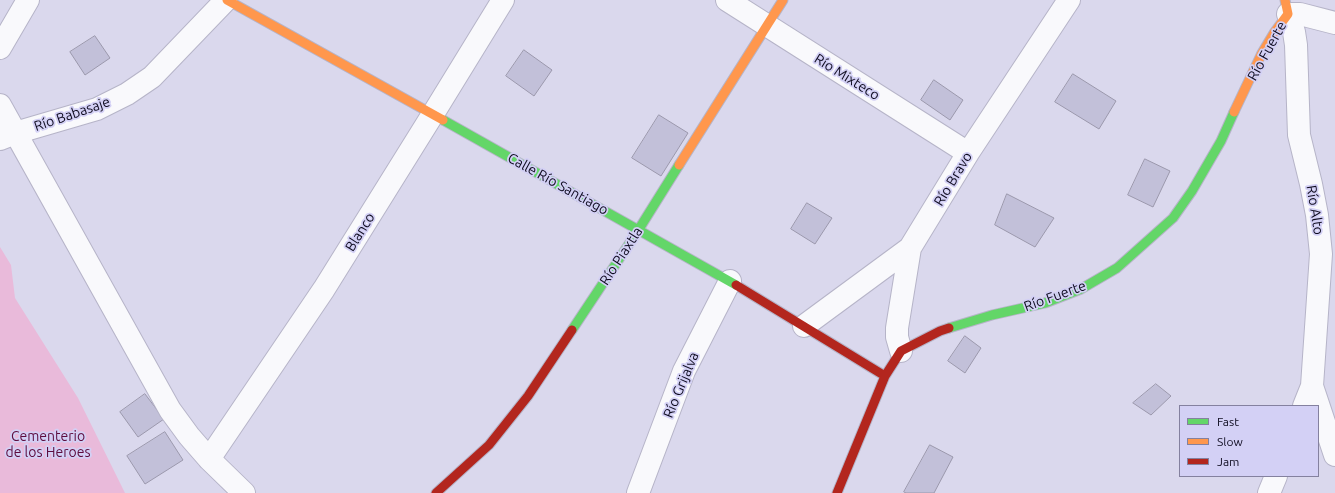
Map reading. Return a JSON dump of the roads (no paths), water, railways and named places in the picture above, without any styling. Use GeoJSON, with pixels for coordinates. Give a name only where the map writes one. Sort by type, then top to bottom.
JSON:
{"type":"FeatureCollection","features":[{"type":"Feature","properties":{"kind":"street"},"geometry":{"type":"LineString","coordinates":[[0,48],[28,0]]}},
{"type":"Feature","properties":{"kind":"street","name":"Blanco"},"geometry":{"type":"LineString","coordinates":[[209,459],[324,289],[434,114],[503,0]]}},
{"type":"Feature","properties":{"kind":"street","name":"Río Mixteco"},"geometry":{"type":"LineString","coordinates":[[727,0],[968,153]]}},
{"type":"Feature","properties":{"kind":"street","name":"Río Piaxtla"},"geometry":{"type":"LineString","coordinates":[[436,493],[488,445],[528,396],[639,229],[783,0]]}},
{"type":"Feature","properties":{"kind":"street","name":"Río Bravo"},"geometry":{"type":"LineString","coordinates":[[804,326],[910,248],[968,153],[1069,0]]}},
{"type":"Feature","properties":{"kind":"street","name":"Calle Río Santiago"},"geometry":{"type":"LineString","coordinates":[[231,1],[730,281],[884,376]]}},
{"type":"Feature","properties":{"kind":"street","name":"Río Babasaje"},"geometry":{"type":"LineString","coordinates":[[7,136],[97,109],[127,94],[152,77],[231,1]]}},
{"type":"Feature","properties":{"kind":"street"},"geometry":{"type":"LineString","coordinates":[[1287,7],[1300,14],[1335,23]]}},
{"type":"Feature","properties":{"kind":"street","name":"Río Fuerte"},"geometry":{"type":"LineString","coordinates":[[837,493],[884,376],[902,351],[940,332],[992,315],[1045,303],[1081,289],[1117,268],[1173,218],[1192,191],[1222,141],[1262,53],[1287,7]]}},
{"type":"Feature","properties":{"kind":"street","name":"Río Alto"},"geometry":{"type":"LineString","coordinates":[[1287,7],[1296,45],[1299,135],[1317,215],[1321,254],[1312,386],[1304,405]]}},
{"type":"Feature","properties":{"kind":"street"},"geometry":{"type":"LineString","coordinates":[[0,104],[7,136],[170,410],[189,436],[209,459],[244,493]]}},
{"type":"Feature","properties":{"kind":"street"},"geometry":{"type":"LineString","coordinates":[[902,351],[897,337],[897,328],[910,248]]}},
{"type":"Feature","properties":{"kind":"street","name":"Río Grijalva"},"geometry":{"type":"LineString","coordinates":[[638,493],[684,371],[730,281]]}},
{"type":"Feature","properties":{"kind":"street"},"geometry":{"type":"LineString","coordinates":[[1312,386],[1318,405]]}},
{"type":"Feature","properties":{"kind":"street"},"geometry":{"type":"LineString","coordinates":[[1319,407],[1335,455]]}},
{"type":"Feature","properties":{"kind":"street"},"geometry":{"type":"LineString","coordinates":[[1269,493],[1276,477]]}},
{"type":"Feature","properties":{"kind":"park label","name":"Cementerio de los Heroes"},"geometry":{"type":"Point","coordinates":[48,444]}}]}
